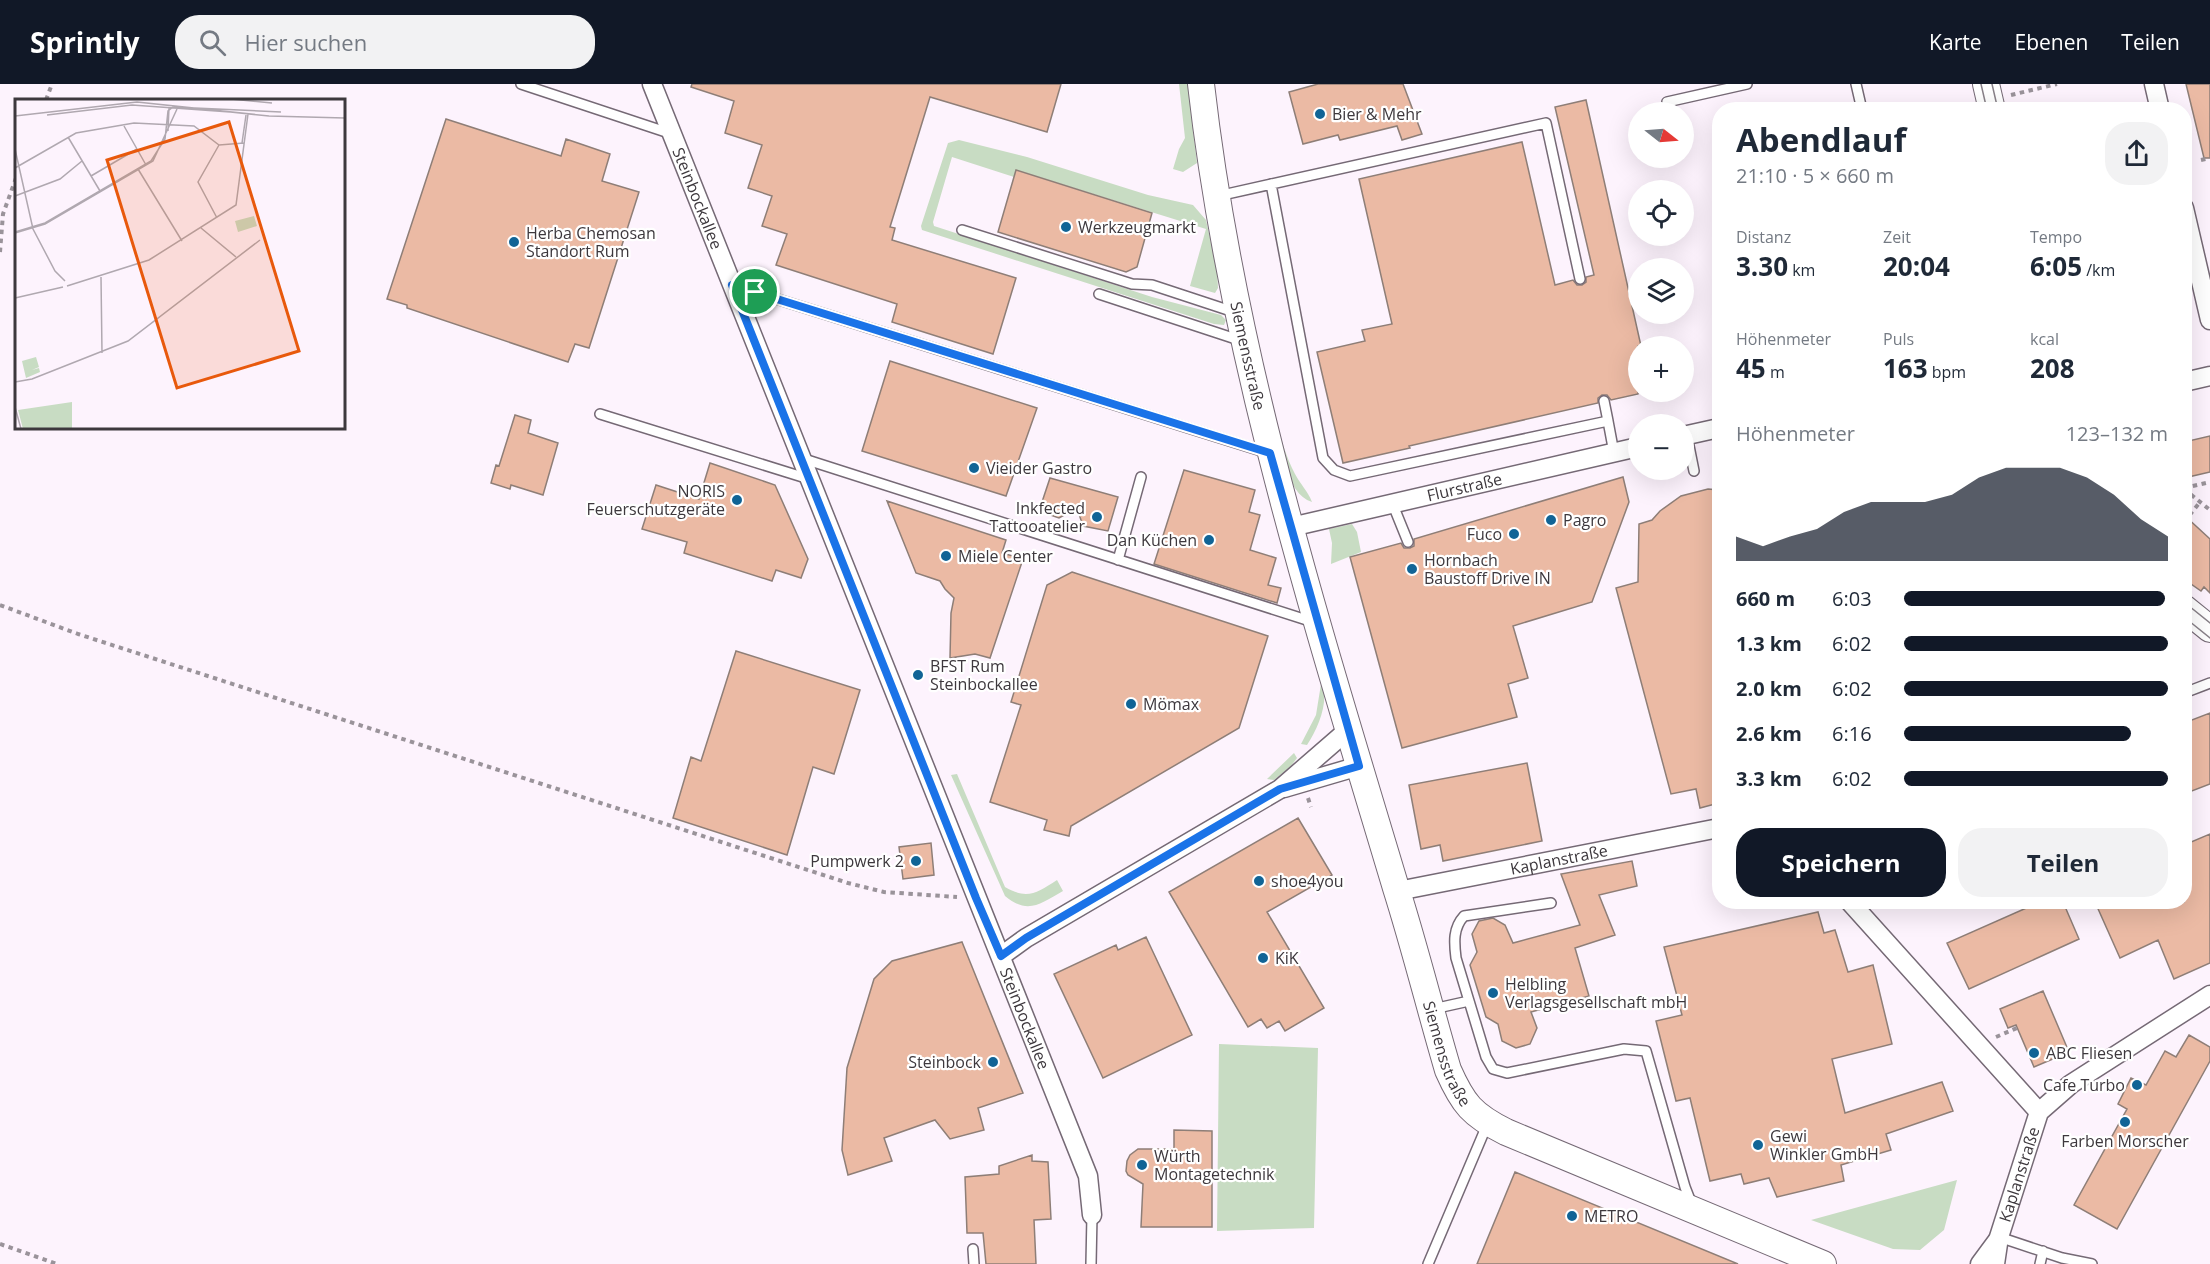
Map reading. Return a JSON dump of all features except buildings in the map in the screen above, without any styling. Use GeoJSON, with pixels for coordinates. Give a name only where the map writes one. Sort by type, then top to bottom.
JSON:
{"type":"FeatureCollection","features":[{"type":"Feature","properties":{"kind":"street","name":"Steinbockallee"},"geometry":{"type":"LineString","coordinates":[[652,84],[1088,1176],[1092,1215]]}},
{"type":"Feature","properties":{"kind":"street","name":"Siemensstraße"},"geometry":{"type":"LineString","coordinates":[[1201,84],[1215,196],[1270,453],[1348,730],[1398,891],[1448,1070],[1460,1098],[1488,1123],[1823,1264]]}},
{"type":"Feature","properties":{"kind":"street"},"geometry":{"type":"LineString","coordinates":[[1986,84],[1992,102]]}},
{"type":"Feature","properties":{"kind":"street"},"geometry":{"type":"LineString","coordinates":[[2154,84],[2158,102]]}},
{"type":"Feature","properties":{"kind":"street"},"geometry":{"type":"LineString","coordinates":[[2192,242],[2210,320]]}},
{"type":"Feature","properties":{"kind":"street"},"geometry":{"type":"LineString","coordinates":[[2192,380],[2210,376]]}},
{"type":"Feature","properties":{"kind":"street"},"geometry":{"type":"LineString","coordinates":[[1694,434],[1712,430]]}},
{"type":"Feature","properties":{"kind":"street","name":"Flurstraße"},"geometry":{"type":"LineString","coordinates":[[1291,527],[1628,450]]}},
{"type":"Feature","properties":{"kind":"street"},"geometry":{"type":"LineString","coordinates":[[2192,614],[2210,629]]}},
{"type":"Feature","properties":{"kind":"street"},"geometry":{"type":"LineString","coordinates":[[1001,956],[1026,938],[1280,789],[1348,730]]}},
{"type":"Feature","properties":{"kind":"street"},"geometry":{"type":"LineString","coordinates":[[1280,789],[1359,766]]}},
{"type":"Feature","properties":{"kind":"street","name":"Kaplanstraße"},"geometry":{"type":"LineString","coordinates":[[1398,891],[1712,829]]}},
{"type":"Feature","properties":{"kind":"street","name":"Kaplanstraße"},"geometry":{"type":"LineString","coordinates":[[1856,909],[2039,1112]]}},
{"type":"Feature","properties":{"kind":"street","name":"Kaplanstraße"},"geometry":{"type":"LineString","coordinates":[[1995,1264],[1999,1237],[2039,1112],[2071,1084],[2210,995]]}},
{"type":"Feature","properties":{"kind":"street","name":"Kaplanstraße"},"geometry":{"type":"LineString","coordinates":[[1980,1264],[1999,1237]]}},
{"type":"Feature","properties":{"kind":"lane"},"geometry":{"type":"LineString","coordinates":[[520,84],[672,134]]}},
{"type":"Feature","properties":{"kind":"lane"},"geometry":{"type":"LineString","coordinates":[[1667,102],[1747,84]]}},
{"type":"Feature","properties":{"kind":"lane"},"geometry":{"type":"LineString","coordinates":[[1856,84],[1860,102]]}},
{"type":"Feature","properties":{"kind":"lane"},"geometry":{"type":"LineString","coordinates":[[1215,196],[1546,123],[1580,279]]}},
{"type":"Feature","properties":{"kind":"lane"},"geometry":{"type":"LineString","coordinates":[[1271,184],[1323,458],[1334,470],[1350,476],[1608,421]]}},
{"type":"Feature","properties":{"kind":"lane"},"geometry":{"type":"LineString","coordinates":[[962,230],[1132,284],[1152,285],[1239,313]]}},
{"type":"Feature","properties":{"kind":"lane"},"geometry":{"type":"LineString","coordinates":[[732,285],[1270,453]]}},
{"type":"Feature","properties":{"kind":"lane"},"geometry":{"type":"LineString","coordinates":[[1099,294],[1245,342]]}},
{"type":"Feature","properties":{"kind":"lane"},"geometry":{"type":"LineString","coordinates":[[1604,401],[1614,453]]}},
{"type":"Feature","properties":{"kind":"lane"},"geometry":{"type":"LineString","coordinates":[[600,414],[809,479]]}},
{"type":"Feature","properties":{"kind":"lane"},"geometry":{"type":"LineString","coordinates":[[800,457],[1318,624]]}},
{"type":"Feature","properties":{"kind":"lane"},"geometry":{"type":"LineString","coordinates":[[1118,560],[1140,477]]}},
{"type":"Feature","properties":{"kind":"lane"},"geometry":{"type":"LineString","coordinates":[[1393,505],[1408,542]]}},
{"type":"Feature","properties":{"kind":"lane"},"geometry":{"type":"LineString","coordinates":[[2192,690],[2210,683]]}},
{"type":"Feature","properties":{"kind":"lane"},"geometry":{"type":"LineString","coordinates":[[1551,903],[1464,916],[1456,925],[1454,945],[1456,958],[1486,1057],[1493,1069],[1507,1073],[1624,1049],[1646,1051],[1685,1187],[1694,1210]]}},
{"type":"Feature","properties":{"kind":"lane"},"geometry":{"type":"LineString","coordinates":[[1431,1010],[1469,1001]]}},
{"type":"Feature","properties":{"kind":"lane"},"geometry":{"type":"LineString","coordinates":[[1428,1264],[1488,1123]]}},
{"type":"Feature","properties":{"kind":"lane","name":"Steinbockallee"},"geometry":{"type":"LineString","coordinates":[[1091,1264],[1092,1215]]}},
{"type":"Feature","properties":{"kind":"lane"},"geometry":{"type":"LineString","coordinates":[[1999,1237],[2062,1258],[2091,1264]]}},
{"type":"Feature","properties":{"kind":"lane"},"geometry":{"type":"LineString","coordinates":[[972,1249],[974,1264]]}},
{"type":"Feature","properties":{"kind":"lane"},"geometry":{"type":"LineString","coordinates":[[2040,1264],[2043,1251]]}},
{"type":"Feature","properties":{"kind":"path"},"geometry":{"type":"LineString","coordinates":[[46,99],[52,84]]}},
{"type":"Feature","properties":{"kind":"path"},"geometry":{"type":"LineString","coordinates":[[1995,102],[2045,85],[2057,84]]}},
{"type":"Feature","properties":{"kind":"path"},"geometry":{"type":"LineString","coordinates":[[2201,160],[2210,158]]}},
{"type":"Feature","properties":{"kind":"path"},"geometry":{"type":"LineString","coordinates":[[0,252],[3,214],[15,180]]}},
{"type":"Feature","properties":{"kind":"path"},"geometry":{"type":"LineString","coordinates":[[2192,487],[2210,482]]}},
{"type":"Feature","properties":{"kind":"path"},"geometry":{"type":"LineString","coordinates":[[2192,496],[2210,510]]}},
{"type":"Feature","properties":{"kind":"path"},"geometry":{"type":"LineString","coordinates":[[2192,512],[2200,502]]}},
{"type":"Feature","properties":{"kind":"path"},"geometry":{"type":"LineString","coordinates":[[0,605],[78,634],[848,884],[884,892],[976,898]]}},
{"type":"Feature","properties":{"kind":"path"},"geometry":{"type":"LineString","coordinates":[[1308,800],[1311,807]]}},
{"type":"Feature","properties":{"kind":"path"},"geometry":{"type":"LineString","coordinates":[[0,1245],[57,1264]]}},
{"type":"Feature","properties":{"kind":"green space"},"geometry":{"type":"Polygon","coordinates":[[[1179,84],[1188,84],[1197,163],[1183,172],[1173,169],[1185,138],[1179,84]]]}},
{"type":"Feature","properties":{"kind":"green space"},"geometry":{"type":"Polygon","coordinates":[[[959,140],[1027,157],[1148,195],[1193,205],[1206,220],[1217,269],[1218,288],[1215,293],[1190,286],[1206,229],[1016,170],[1014,177],[952,157],[933,222],[934,226],[1152,297],[1221,315],[1226,320],[1224,325],[1214,324],[922,230],[921,226],[948,143],[959,140]]]}},
{"type":"Feature","properties":{"kind":"green space"},"geometry":{"type":"Polygon","coordinates":[[[1276,420],[1292,468],[1312,502],[1303,497],[1290,479],[1282,454],[1276,420]]]}},
{"type":"Feature","properties":{"kind":"green space"},"geometry":{"type":"Polygon","coordinates":[[[1352,524],[1357,532],[1361,552],[1331,564],[1332,543],[1329,529],[1352,524]]]}},
{"type":"Feature","properties":{"kind":"green space"},"geometry":{"type":"Polygon","coordinates":[[[1321,684],[1324,700],[1321,716],[1307,745],[1301,744],[1316,715],[1321,684]]]}},
{"type":"Feature","properties":{"kind":"green space"},"geometry":{"type":"Polygon","coordinates":[[[1294,753],[1297,758],[1291,766],[1274,780],[1267,779],[1294,753]]]}},
{"type":"Feature","properties":{"kind":"green space"},"geometry":{"type":"Polygon","coordinates":[[[957,774],[1005,887],[1026,894],[1038,891],[1057,880],[1063,891],[1034,906],[1021,905],[1005,896],[951,775],[957,774]]]}},
{"type":"Feature","properties":{"kind":"green space"},"geometry":{"type":"Polygon","coordinates":[[[1219,1044],[1318,1048],[1314,1228],[1217,1231],[1219,1044]]]}},
{"type":"Feature","properties":{"kind":"green space"},"geometry":{"type":"Polygon","coordinates":[[[1957,1180],[1944,1230],[1920,1250],[1893,1249],[1811,1220],[1957,1180]]]}},
{"type":"Feature","properties":{"kind":"tram line"},"geometry":{"type":"LineString","coordinates":[[1981,84],[1985,102]]}},
{"type":"Feature","properties":{"kind":"tram line"},"geometry":{"type":"LineString","coordinates":[[1992,84],[1996,102]]}},
{"type":"Feature","properties":{"kind":"tram line"},"geometry":{"type":"LineString","coordinates":[[2192,608],[2210,623]]}},
{"type":"Feature","properties":{"kind":"tram line"},"geometry":{"type":"LineString","coordinates":[[2192,623],[2210,638]]}},
{"type":"Feature","properties":{"kind":"place","name":"Bier & Mehr"},"geometry":{"type":"Point","coordinates":[1320,114]}},
{"type":"Feature","properties":{"kind":"place","name":"Werkzeugmarkt"},"geometry":{"type":"Point","coordinates":[1066,227]}},
{"type":"Feature","properties":{"kind":"place","name":"Herba Chemosan Standort Rum"},"geometry":{"type":"Point","coordinates":[514,242]}},
{"type":"Feature","properties":{"kind":"place","name":"Vieider Gastro"},"geometry":{"type":"Point","coordinates":[974,468]}},
{"type":"Feature","properties":{"kind":"place","name":"NORIS Feuerschutzgeräte"},"geometry":{"type":"Point","coordinates":[737,500]}},
{"type":"Feature","properties":{"kind":"place","name":"Inkfected Tattooatelier"},"geometry":{"type":"Point","coordinates":[1097,517]}},
{"type":"Feature","properties":{"kind":"place","name":"Pagro"},"geometry":{"type":"Point","coordinates":[1551,520]}},
{"type":"Feature","properties":{"kind":"place","name":"Fuco"},"geometry":{"type":"Point","coordinates":[1514,534]}},
{"type":"Feature","properties":{"kind":"place","name":"Dan Küchen"},"geometry":{"type":"Point","coordinates":[1209,540]}},
{"type":"Feature","properties":{"kind":"place","name":"Miele Center"},"geometry":{"type":"Point","coordinates":[946,556]}},
{"type":"Feature","properties":{"kind":"place","name":"Hornbach Baustoff Drive IN"},"geometry":{"type":"Point","coordinates":[1412,569]}},
{"type":"Feature","properties":{"kind":"place","name":"BFST Rum Steinbockallee"},"geometry":{"type":"Point","coordinates":[918,675]}},
{"type":"Feature","properties":{"kind":"place","name":"Mömax"},"geometry":{"type":"Point","coordinates":[1131,704]}},
{"type":"Feature","properties":{"kind":"place","name":"Pumpwerk 2"},"geometry":{"type":"Point","coordinates":[916,861]}},
{"type":"Feature","properties":{"kind":"place","name":"shoe4you"},"geometry":{"type":"Point","coordinates":[1259,881]}},
{"type":"Feature","properties":{"kind":"place","name":"KiK"},"geometry":{"type":"Point","coordinates":[1263,958]}},
{"type":"Feature","properties":{"kind":"place","name":"Helbling Verlagsgesellschaft mbH"},"geometry":{"type":"Point","coordinates":[1493,993]}},
{"type":"Feature","properties":{"kind":"place","name":"ABC Fliesen"},"geometry":{"type":"Point","coordinates":[2034,1053]}},
{"type":"Feature","properties":{"kind":"place","name":"Steinbock"},"geometry":{"type":"Point","coordinates":[993,1062]}},
{"type":"Feature","properties":{"kind":"place","name":"Cafe Turbo"},"geometry":{"type":"Point","coordinates":[2137,1085]}},
{"type":"Feature","properties":{"kind":"place","name":"Farben Morscher"},"geometry":{"type":"Point","coordinates":[2125,1122]}},
{"type":"Feature","properties":{"kind":"place","name":"Gewi Winkler GmbH"},"geometry":{"type":"Point","coordinates":[1758,1145]}},
{"type":"Feature","properties":{"kind":"place","name":"Würth Montagetechnik"},"geometry":{"type":"Point","coordinates":[1142,1165]}},
{"type":"Feature","properties":{"kind":"place","name":"METRO"},"geometry":{"type":"Point","coordinates":[1572,1216]}},
{"type":"Feature","properties":{"kind":"route"},"geometry":{"type":"LineString","coordinates":[[732,285],[755,292],[1270,453],[1359,766],[1280,789],[1026,938],[1001,956],[732,285]]}}]}
